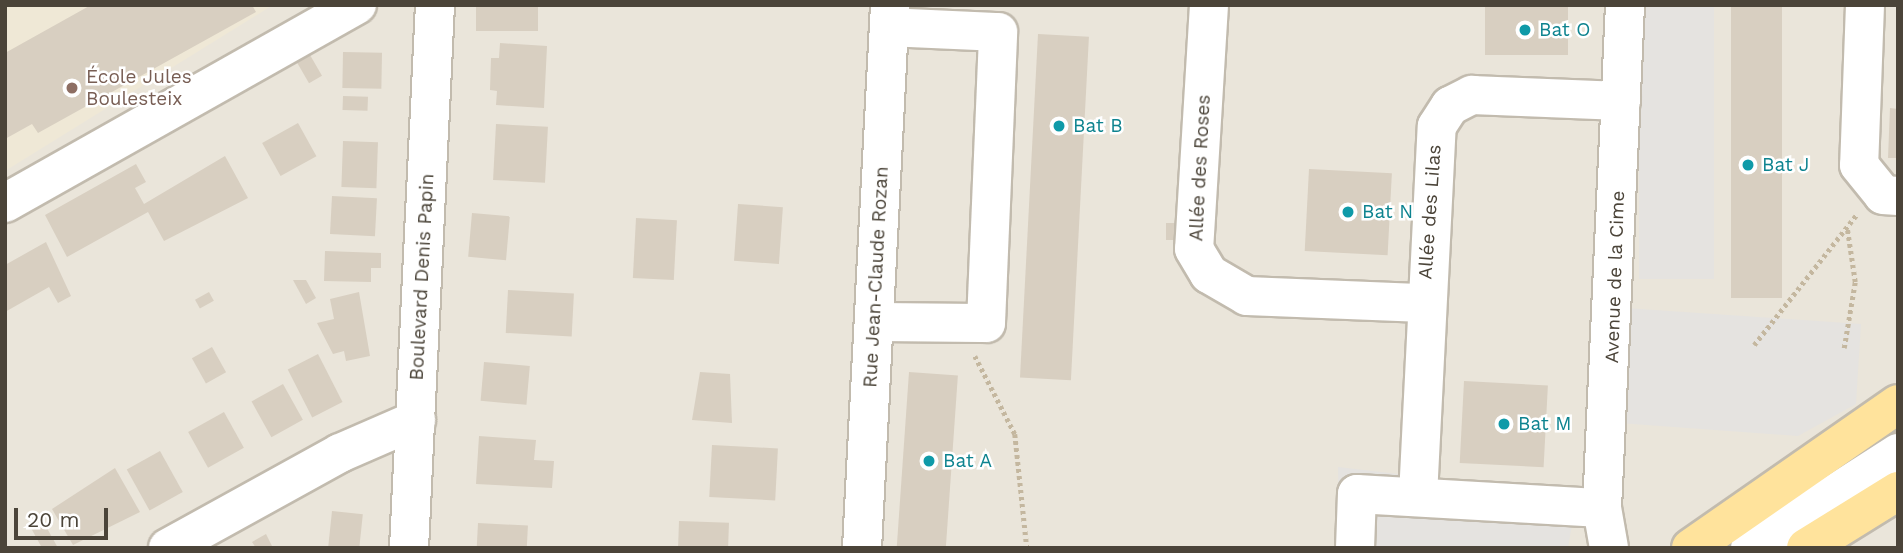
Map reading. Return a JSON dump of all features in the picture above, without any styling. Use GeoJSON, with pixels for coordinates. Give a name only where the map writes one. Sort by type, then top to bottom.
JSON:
{"type":"FeatureCollection","features":[{"type":"Feature","properties":{"kind":"main road"},"geometry":{"type":"LineString","coordinates":[[1691,548],[1898,404]]}},
{"type":"Feature","properties":{"kind":"main road"},"geometry":{"type":"LineString","coordinates":[[1806,548],[1898,491]]}},
{"type":"Feature","properties":{"kind":"street"},"geometry":{"type":"LineString","coordinates":[[5,203],[357,5]]}},
{"type":"Feature","properties":{"kind":"street","name":"Boulevard Denis Papin"},"geometry":{"type":"LineString","coordinates":[[409,548],[435,5]]}},
{"type":"Feature","properties":{"kind":"street","name":"Allée des Roses"},"geometry":{"type":"LineString","coordinates":[[1209,5],[1194,249],[1209,274],[1247,296],[1424,303]]}},
{"type":"Feature","properties":{"kind":"street","name":"Avenue de la Cime"},"geometry":{"type":"LineString","coordinates":[[1609,548],[1602,508],[1625,5]]}},
{"type":"Feature","properties":{"kind":"street"},"geometry":{"type":"LineString","coordinates":[[1865,5],[1859,165],[1887,192]]}},
{"type":"Feature","properties":{"kind":"street"},"geometry":{"type":"LineString","coordinates":[[874,321],[986,323],[998,32],[890,16]]}},
{"type":"Feature","properties":{"kind":"street","name":"Rue Jean-Claude Rozan"},"geometry":{"type":"LineString","coordinates":[[862,548],[890,16]]}},
{"type":"Feature","properties":{"kind":"street","name":"Allée des Lilas"},"geometry":{"type":"LineString","coordinates":[[1418,496],[1424,303],[1437,127],[1450,106],[1472,95],[1621,101]]}},
{"type":"Feature","properties":{"kind":"street"},"geometry":{"type":"LineString","coordinates":[[169,548],[340,453],[416,421]]}},
{"type":"Feature","properties":{"kind":"street"},"geometry":{"type":"LineString","coordinates":[[1750,548],[1898,453]]}},
{"type":"Feature","properties":{"kind":"street"},"geometry":{"type":"LineString","coordinates":[[1355,548],[1357,494],[1602,508]]}},
{"type":"Feature","properties":{"kind":"path"},"geometry":{"type":"LineString","coordinates":[[1754,345],[1847,227],[1887,192]]}},
{"type":"Feature","properties":{"kind":"path"},"geometry":{"type":"LineString","coordinates":[[1843,348],[1855,282],[1847,227]]}},
{"type":"Feature","properties":{"kind":"path"},"geometry":{"type":"LineString","coordinates":[[962,323],[1016,434],[1027,548]]}},
{"type":"Feature","properties":{"kind":"shaded area"},"geometry":{"type":"Polygon","coordinates":[[[5,5],[1898,5],[1898,548],[5,548],[5,5]]]}},
{"type":"Feature","properties":{"kind":"shaded area","name":"École Jules Boulesteix"},"geometry":{"type":"Polygon","coordinates":[[[5,5],[273,5],[5,171],[5,5]]]}},
{"type":"Feature","properties":{"kind":"shaded area"},"geometry":{"type":"Polygon","coordinates":[[[1639,5],[1714,5],[1714,279],[1639,279],[1639,5]]]}},
{"type":"Feature","properties":{"kind":"shaded area"},"geometry":{"type":"Polygon","coordinates":[[[1625,308],[1861,324],[1856,404],[1798,436],[1619,423],[1625,308]]]}},
{"type":"Feature","properties":{"kind":"shaded area"},"geometry":{"type":"Polygon","coordinates":[[[1338,467],[1577,495],[1568,548],[1339,548],[1338,467]]]}},
{"type":"Feature","properties":{"kind":"building","name":"École Jules Boulesteix"},"geometry":{"type":"Polygon","coordinates":[[[91,5],[252,5],[256,12],[38,133],[32,124],[5,139],[5,53],[91,5]]]}},
{"type":"Feature","properties":{"kind":"building"},"geometry":{"type":"Polygon","coordinates":[[[476,5],[538,5],[538,31],[476,31],[476,5]]]}},
{"type":"Feature","properties":{"kind":"building","name":"Bat O"},"geometry":{"type":"Polygon","coordinates":[[[1485,5],[1568,5],[1568,55],[1485,55],[1485,5]]]}},
{"type":"Feature","properties":{"kind":"building","name":"Bat J"},"geometry":{"type":"Polygon","coordinates":[[[1731,5],[1782,5],[1782,298],[1731,298],[1731,5]]]}},
{"type":"Feature","properties":{"kind":"building","name":"Bat B"},"geometry":{"type":"Polygon","coordinates":[[[1038,34],[1089,37],[1071,380],[1020,378],[1038,34]]]}},
{"type":"Feature","properties":{"kind":"building"},"geometry":{"type":"Polygon","coordinates":[[[500,43],[547,46],[544,108],[496,105],[497,91],[490,90],[491,58],[499,58],[500,43]]]}},
{"type":"Feature","properties":{"kind":"building"},"geometry":{"type":"Polygon","coordinates":[[[343,52],[382,53],[381,89],[342,88],[343,52]]]}},
{"type":"Feature","properties":{"kind":"building"},"geometry":{"type":"Polygon","coordinates":[[[310,55],[322,76],[309,83],[297,62],[310,55]]]}},
{"type":"Feature","properties":{"kind":"building"},"geometry":{"type":"Polygon","coordinates":[[[343,96],[368,97],[367,111],[343,110],[343,96]]]}},
{"type":"Feature","properties":{"kind":"building"},"geometry":{"type":"Polygon","coordinates":[[[1890,108],[1898,109],[1898,158],[1888,158],[1890,108]]]}},
{"type":"Feature","properties":{"kind":"building"},"geometry":{"type":"Polygon","coordinates":[[[298,123],[316,156],[281,176],[262,143],[298,123]]]}},
{"type":"Feature","properties":{"kind":"building"},"geometry":{"type":"Polygon","coordinates":[[[496,124],[548,127],[545,183],[493,180],[496,124]]]}},
{"type":"Feature","properties":{"kind":"building"},"geometry":{"type":"Polygon","coordinates":[[[343,141],[378,142],[376,188],[341,187],[343,141]]]}},
{"type":"Feature","properties":{"kind":"building"},"geometry":{"type":"Polygon","coordinates":[[[225,156],[248,198],[164,241],[148,212],[67,257],[45,215],[136,164],[146,182],[135,188],[144,204],[225,156]]]}},
{"type":"Feature","properties":{"kind":"building","name":"Bat N"},"geometry":{"type":"Polygon","coordinates":[[[1309,169],[1392,173],[1388,255],[1305,251],[1309,169]]]}},
{"type":"Feature","properties":{"kind":"building"},"geometry":{"type":"Polygon","coordinates":[[[332,196],[377,198],[375,236],[330,234],[332,196]]]}},
{"type":"Feature","properties":{"kind":"building"},"geometry":{"type":"Polygon","coordinates":[[[738,204],[783,207],[779,264],[734,261],[738,204]]]}},
{"type":"Feature","properties":{"kind":"building"},"geometry":{"type":"Polygon","coordinates":[[[472,213],[510,216],[506,260],[468,257],[472,213]]]}},
{"type":"Feature","properties":{"kind":"building"},"geometry":{"type":"Polygon","coordinates":[[[636,218],[677,220],[674,280],[633,278],[636,218]]]}},
{"type":"Feature","properties":{"kind":"building"},"geometry":{"type":"Polygon","coordinates":[[[1166,223],[1180,223],[1180,240],[1166,240],[1166,223]]]}},
{"type":"Feature","properties":{"kind":"building"},"geometry":{"type":"Polygon","coordinates":[[[46,242],[71,296],[58,303],[49,287],[5,312],[5,265],[46,242]]]}},
{"type":"Feature","properties":{"kind":"building"},"geometry":{"type":"Polygon","coordinates":[[[325,251],[381,253],[381,268],[371,268],[371,282],[324,281],[325,251]]]}},
{"type":"Feature","properties":{"kind":"building"},"geometry":{"type":"Polygon","coordinates":[[[293,280],[306,280],[316,298],[306,304],[293,280]]]}},
{"type":"Feature","properties":{"kind":"building"},"geometry":{"type":"Polygon","coordinates":[[[508,290],[574,293],[572,336],[506,333],[508,290]]]}},
{"type":"Feature","properties":{"kind":"building"},"geometry":{"type":"Polygon","coordinates":[[[209,292],[214,301],[200,309],[195,300],[209,292]]]}},
{"type":"Feature","properties":{"kind":"building"},"geometry":{"type":"Polygon","coordinates":[[[359,292],[370,356],[346,361],[344,351],[333,354],[317,323],[334,319],[330,299],[359,292]]]}},
{"type":"Feature","properties":{"kind":"building"},"geometry":{"type":"Polygon","coordinates":[[[212,347],[226,372],[206,384],[192,358],[212,347]]]}},
{"type":"Feature","properties":{"kind":"building"},"geometry":{"type":"Polygon","coordinates":[[[318,354],[343,402],[312,418],[288,369],[318,354]]]}},
{"type":"Feature","properties":{"kind":"building"},"geometry":{"type":"Polygon","coordinates":[[[484,362],[530,366],[526,405],[481,401],[484,362]]]}},
{"type":"Feature","properties":{"kind":"building"},"geometry":{"type":"Polygon","coordinates":[[[700,372],[730,374],[732,423],[692,420],[700,372]]]}},
{"type":"Feature","properties":{"kind":"building","name":"Bat A"},"geometry":{"type":"Polygon","coordinates":[[[909,372],[958,375],[946,548],[897,548],[909,372]]]}},
{"type":"Feature","properties":{"kind":"building","name":"Bat M"},"geometry":{"type":"Polygon","coordinates":[[[1464,381],[1548,385],[1544,467],[1460,463],[1464,381]]]}},
{"type":"Feature","properties":{"kind":"building"},"geometry":{"type":"Polygon","coordinates":[[[283,384],[303,420],[271,437],[252,401],[283,384]]]}},
{"type":"Feature","properties":{"kind":"building"},"geometry":{"type":"Polygon","coordinates":[[[224,412],[244,448],[208,468],[188,432],[224,412]]]}},
{"type":"Feature","properties":{"kind":"building"},"geometry":{"type":"Polygon","coordinates":[[[479,436],[536,440],[534,460],[554,461],[552,488],[476,484],[479,436]]]}},
{"type":"Feature","properties":{"kind":"building"},"geometry":{"type":"Polygon","coordinates":[[[712,445],[778,448],[775,500],[709,497],[712,445]]]}},
{"type":"Feature","properties":{"kind":"building"},"geometry":{"type":"Polygon","coordinates":[[[160,451],[183,492],[150,511],[127,469],[160,451]]]}},
{"type":"Feature","properties":{"kind":"building"},"geometry":{"type":"Polygon","coordinates":[[[115,468],[140,512],[73,545],[52,509],[115,468]]]}},
{"type":"Feature","properties":{"kind":"building"},"geometry":{"type":"Polygon","coordinates":[[[332,511],[363,514],[359,548],[328,548],[332,511]]]}},
{"type":"Feature","properties":{"kind":"building"},"geometry":{"type":"Polygon","coordinates":[[[43,521],[58,548],[42,548],[31,528],[43,521]]]}},
{"type":"Feature","properties":{"kind":"building"},"geometry":{"type":"Polygon","coordinates":[[[679,521],[729,523],[728,548],[678,548],[679,521]]]}},
{"type":"Feature","properties":{"kind":"building"},"geometry":{"type":"Polygon","coordinates":[[[478,523],[528,526],[527,548],[477,548],[478,523]]]}},
{"type":"Feature","properties":{"kind":"building"},"geometry":{"type":"Polygon","coordinates":[[[266,534],[273,548],[256,548],[252,542],[266,534]]]}},
{"type":"Feature","properties":{"kind":"place","name":"Bat O"},"geometry":{"type":"Point","coordinates":[1525,30]}},
{"type":"Feature","properties":{"kind":"place","name":"École Jules Boulesteix"},"geometry":{"type":"Point","coordinates":[72,88]}},
{"type":"Feature","properties":{"kind":"place","name":"Bat B"},"geometry":{"type":"Point","coordinates":[1059,126]}},
{"type":"Feature","properties":{"kind":"place","name":"Bat J"},"geometry":{"type":"Point","coordinates":[1748,165]}},
{"type":"Feature","properties":{"kind":"place","name":"Bat N"},"geometry":{"type":"Point","coordinates":[1348,212]}},
{"type":"Feature","properties":{"kind":"place","name":"Bat M"},"geometry":{"type":"Point","coordinates":[1504,424]}},
{"type":"Feature","properties":{"kind":"place","name":"Bat A"},"geometry":{"type":"Point","coordinates":[929,461]}}]}
